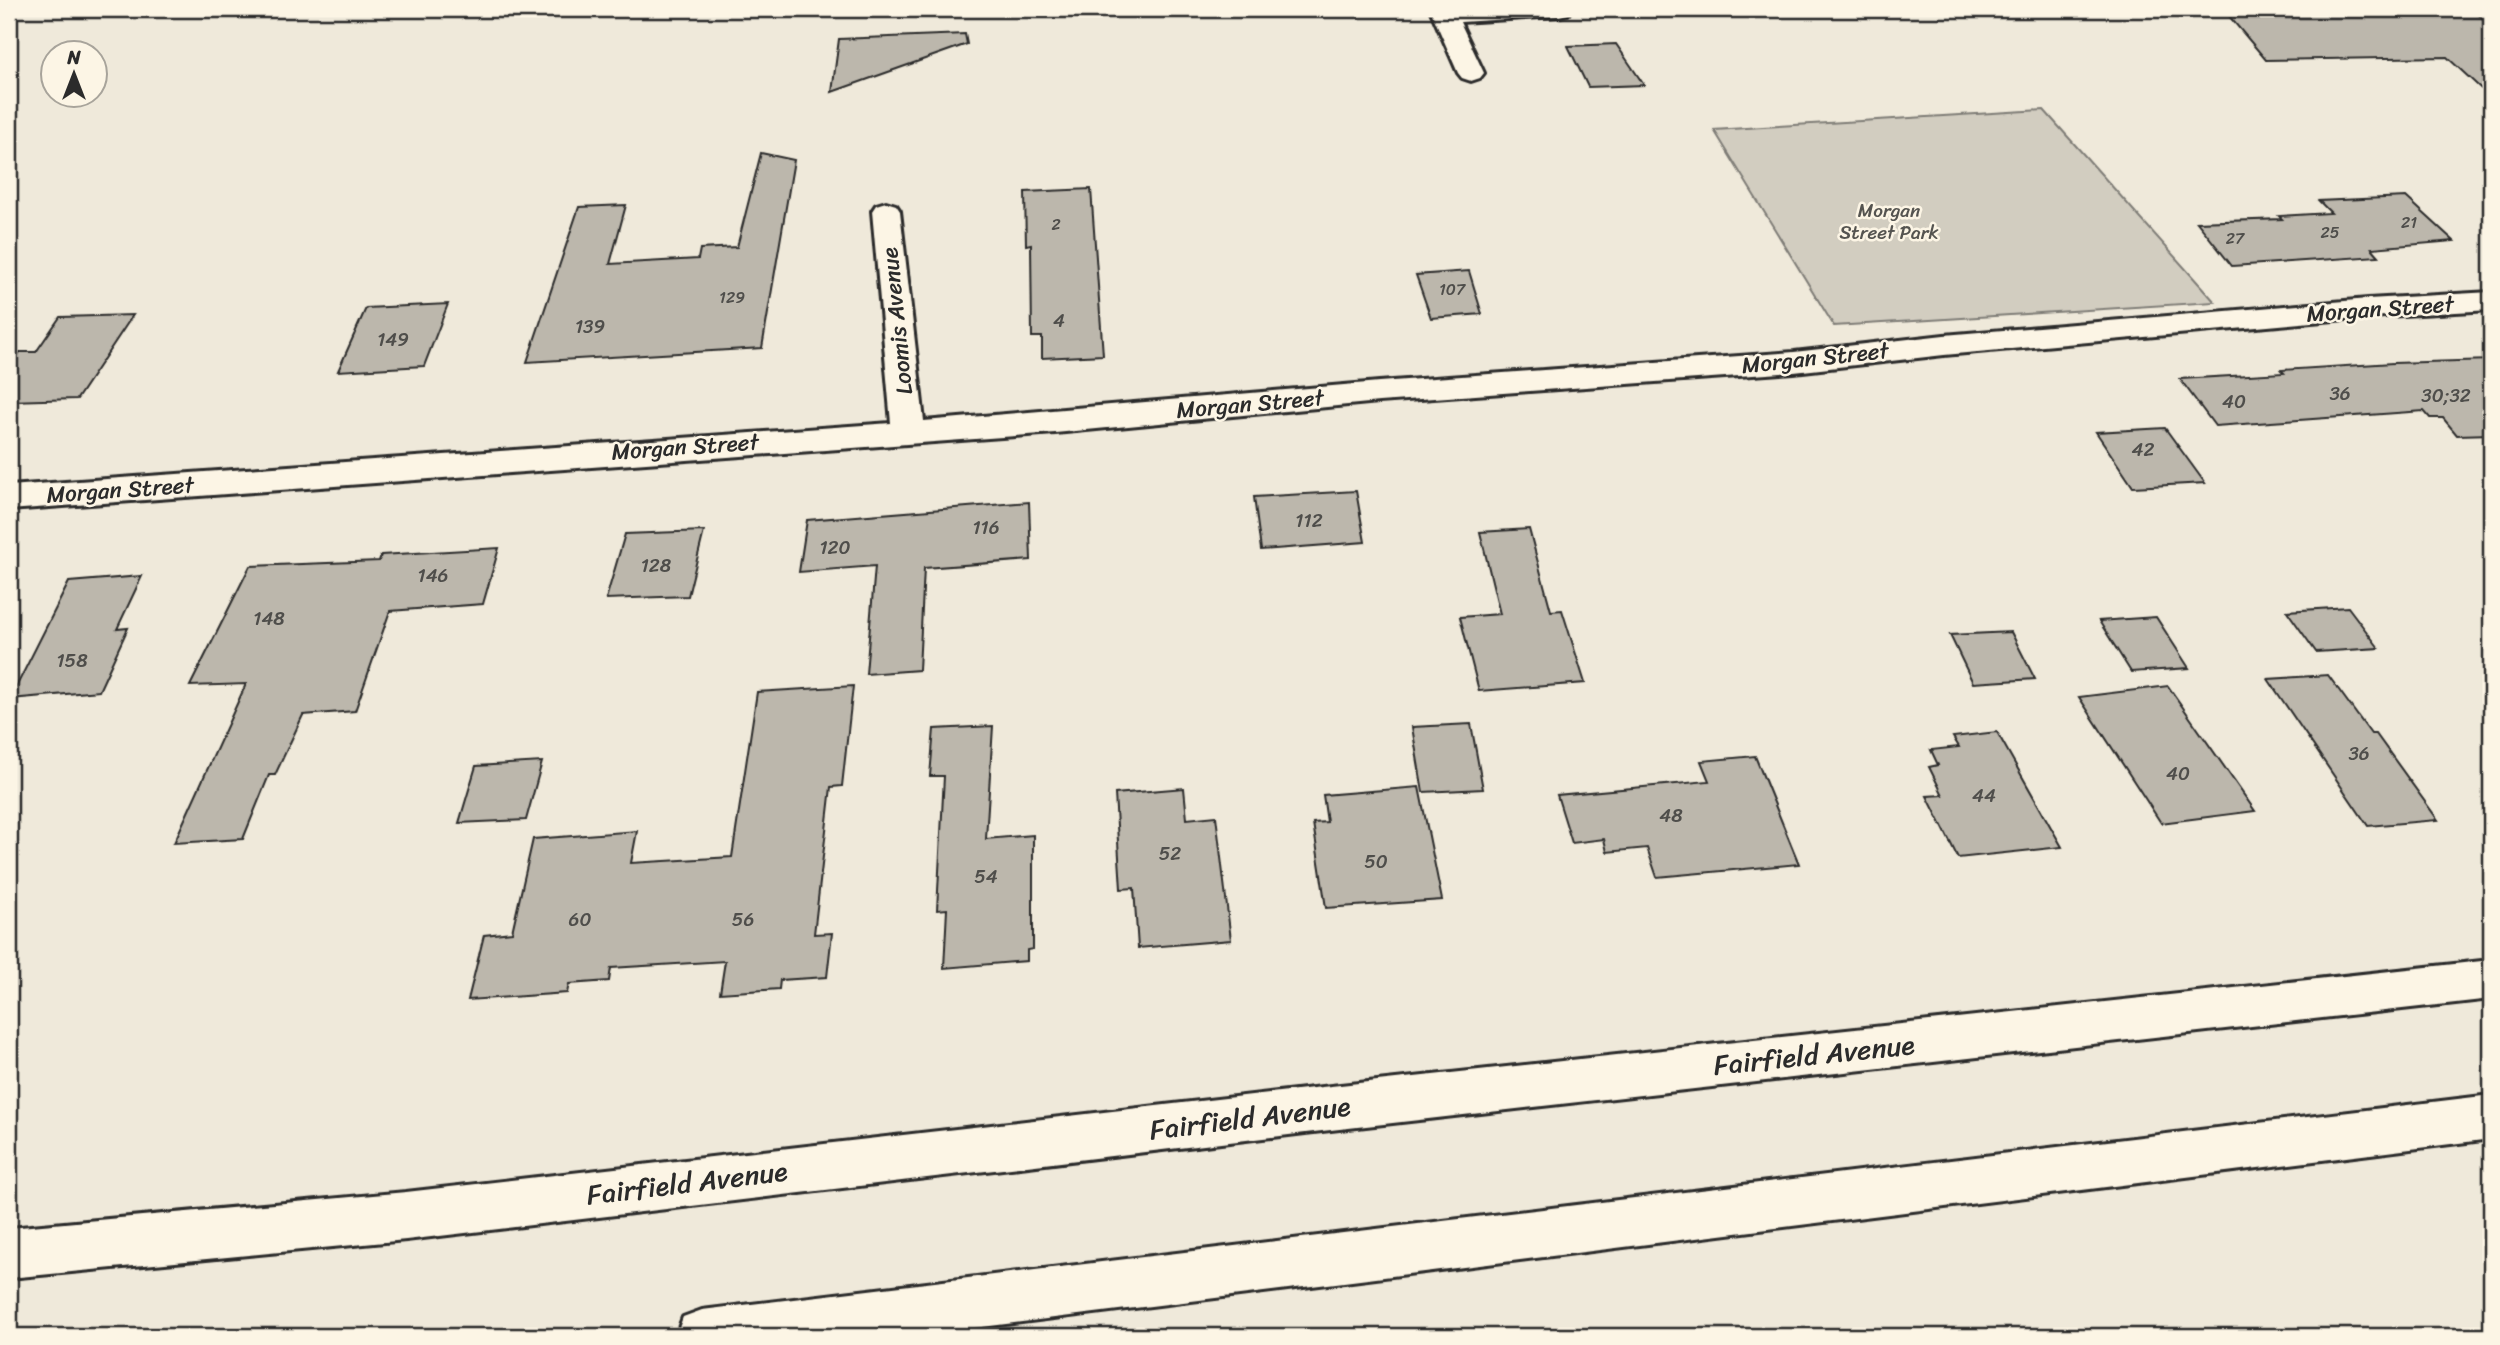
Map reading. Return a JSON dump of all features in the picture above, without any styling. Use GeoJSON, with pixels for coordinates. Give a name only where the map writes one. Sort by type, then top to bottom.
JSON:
{"type":"FeatureCollection","features":[{"type":"Feature","properties":{"kind":"street"},"geometry":{"type":"LineString","coordinates":[[1471,73],[1443,12],[1559,9]]}},
{"type":"Feature","properties":{"kind":"street","name":"Loomis Avenue"},"geometry":{"type":"LineString","coordinates":[[886,211],[908,431]]}},
{"type":"Feature","properties":{"kind":"street","name":"Morgan Street"},"geometry":{"type":"LineString","coordinates":[[9,498],[1055,422],[1379,392],[1794,362],[1944,345],[2368,308],[2491,301]]}},
{"type":"Feature","properties":{"kind":"street","name":"Fairfield Avenue"},"geometry":{"type":"LineString","coordinates":[[9,1253],[406,1216],[1377,1103],[2491,979]]}},
{"type":"Feature","properties":{"kind":"street"},"geometry":{"type":"LineString","coordinates":[[702,1336],[2491,1118]]}},
{"type":"Feature","properties":{"kind":"green space","name":"Morgan Street Park"},"geometry":{"type":"Polygon","coordinates":[[[2044,110],[2215,302],[1834,326],[1714,130],[2044,110]]]}},
{"type":"Feature","properties":{"kind":"building"},"geometry":{"type":"Polygon","coordinates":[[[2223,9],[2472,9],[2491,26],[2491,98],[2447,57],[2266,60],[2223,9]]]}},
{"type":"Feature","properties":{"kind":"building"},"geometry":{"type":"Polygon","coordinates":[[[965,34],[967,44],[832,92],[839,39],[965,34]]]}},
{"type":"Feature","properties":{"kind":"building"},"geometry":{"type":"Polygon","coordinates":[[[1616,44],[1644,85],[1588,87],[1568,46],[1616,44]]]}},
{"type":"Feature","properties":{"kind":"building"},"geometry":{"type":"Polygon","coordinates":[[[761,153],[794,160],[762,348],[527,362],[579,207],[626,205],[610,264],[698,259],[700,249],[737,247],[761,153]]]}},
{"type":"Feature","properties":{"kind":"building"},"geometry":{"type":"Polygon","coordinates":[[[1091,189],[1103,355],[1042,358],[1042,337],[1032,337],[1031,244],[1026,245],[1025,192],[1091,189]]]}},
{"type":"Feature","properties":{"kind":"building"},"geometry":{"type":"Polygon","coordinates":[[[2406,197],[2454,241],[2372,248],[2379,256],[2232,266],[2197,222],[2282,219],[2279,216],[2331,213],[2319,201],[2406,197]]]}},
{"type":"Feature","properties":{"kind":"building"},"geometry":{"type":"Polygon","coordinates":[[[1469,271],[1482,314],[1431,318],[1416,275],[1469,271]]]}},
{"type":"Feature","properties":{"kind":"building"},"geometry":{"type":"Polygon","coordinates":[[[448,304],[424,366],[338,371],[366,308],[448,304]]]}},
{"type":"Feature","properties":{"kind":"building"},"geometry":{"type":"Polygon","coordinates":[[[133,315],[77,399],[9,401],[9,367],[20,352],[36,352],[60,317],[133,315]]]}},
{"type":"Feature","properties":{"kind":"building"},"geometry":{"type":"Polygon","coordinates":[[[2491,360],[2491,434],[2457,435],[2443,418],[2430,418],[2424,411],[2215,426],[2180,379],[2393,363],[2491,360]]]}},
{"type":"Feature","properties":{"kind":"building"},"geometry":{"type":"Polygon","coordinates":[[[2165,428],[2205,483],[2133,487],[2096,432],[2165,428]]]}},
{"type":"Feature","properties":{"kind":"building"},"geometry":{"type":"Polygon","coordinates":[[[1356,491],[1365,542],[1261,550],[1254,497],[1356,491]]]}},
{"type":"Feature","properties":{"kind":"building"},"geometry":{"type":"Polygon","coordinates":[[[1029,502],[1031,560],[924,568],[919,670],[866,674],[875,566],[799,572],[807,520],[1029,502]]]}},
{"type":"Feature","properties":{"kind":"building"},"geometry":{"type":"Polygon","coordinates":[[[1529,529],[1551,611],[1562,610],[1585,683],[1479,691],[1460,617],[1500,614],[1480,532],[1529,529]]]}},
{"type":"Feature","properties":{"kind":"building"},"geometry":{"type":"Polygon","coordinates":[[[704,531],[688,596],[606,599],[625,534],[704,531]]]}},
{"type":"Feature","properties":{"kind":"building"},"geometry":{"type":"Polygon","coordinates":[[[499,548],[483,604],[390,611],[355,711],[303,715],[275,775],[269,775],[243,839],[174,843],[246,684],[190,686],[250,566],[379,561],[381,555],[499,548]]]}},
{"type":"Feature","properties":{"kind":"building"},"geometry":{"type":"Polygon","coordinates":[[[142,576],[117,629],[128,628],[99,691],[10,699],[69,582],[142,576]]]}},
{"type":"Feature","properties":{"kind":"building"},"geometry":{"type":"Polygon","coordinates":[[[2348,607],[2379,648],[2316,652],[2287,611],[2348,607]]]}},
{"type":"Feature","properties":{"kind":"building"},"geometry":{"type":"Polygon","coordinates":[[[2156,617],[2189,668],[2131,672],[2099,621],[2156,617]]]}},
{"type":"Feature","properties":{"kind":"building"},"geometry":{"type":"Polygon","coordinates":[[[2011,632],[2035,679],[1973,683],[1950,635],[2011,632]]]}},
{"type":"Feature","properties":{"kind":"building"},"geometry":{"type":"Polygon","coordinates":[[[2328,675],[2371,734],[2376,734],[2438,820],[2368,826],[2268,679],[2328,675]]]}},
{"type":"Feature","properties":{"kind":"building"},"geometry":{"type":"Polygon","coordinates":[[[853,686],[842,786],[831,787],[814,934],[832,933],[827,977],[780,980],[779,989],[720,993],[725,961],[611,968],[609,981],[569,984],[567,993],[468,1000],[484,935],[512,932],[533,839],[637,831],[631,863],[732,857],[757,692],[853,686]]]}},
{"type":"Feature","properties":{"kind":"building"},"geometry":{"type":"Polygon","coordinates":[[[2168,686],[2255,811],[2161,823],[2079,697],[2168,686]]]}},
{"type":"Feature","properties":{"kind":"building"},"geometry":{"type":"Polygon","coordinates":[[[1471,724],[1483,789],[1423,792],[1412,727],[1471,724]]]}},
{"type":"Feature","properties":{"kind":"building"},"geometry":{"type":"Polygon","coordinates":[[[993,726],[986,839],[1033,835],[1033,949],[1027,950],[1027,961],[944,968],[947,909],[937,910],[944,776],[930,776],[934,729],[993,726]]]}},
{"type":"Feature","properties":{"kind":"building"},"geometry":{"type":"Polygon","coordinates":[[[1997,732],[2062,847],[1958,858],[1927,796],[1943,795],[1929,767],[1938,765],[1931,750],[1959,747],[1953,737],[1997,732]]]}},
{"type":"Feature","properties":{"kind":"building"},"geometry":{"type":"Polygon","coordinates":[[[1755,756],[1799,864],[1657,877],[1647,848],[1607,852],[1604,839],[1572,843],[1557,795],[1709,781],[1701,761],[1755,756]]]}},
{"type":"Feature","properties":{"kind":"building"},"geometry":{"type":"Polygon","coordinates":[[[542,762],[526,820],[459,823],[476,766],[542,762]]]}},
{"type":"Feature","properties":{"kind":"building"},"geometry":{"type":"Polygon","coordinates":[[[1419,787],[1442,900],[1326,908],[1313,823],[1327,822],[1323,795],[1419,787]]]}},
{"type":"Feature","properties":{"kind":"building"},"geometry":{"type":"Polygon","coordinates":[[[1184,788],[1187,819],[1216,816],[1231,940],[1138,948],[1134,888],[1121,889],[1115,794],[1184,788]]]}}]}
